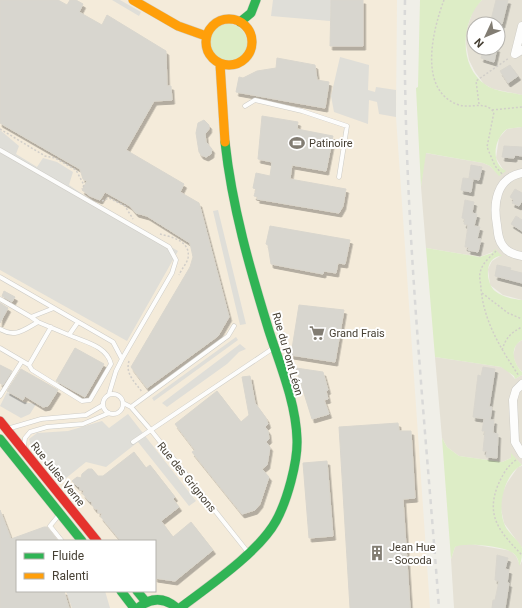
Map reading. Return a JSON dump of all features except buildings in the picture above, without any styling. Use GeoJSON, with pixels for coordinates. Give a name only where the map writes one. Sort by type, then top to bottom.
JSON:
{"type":"FeatureCollection","features":[{"type":"Feature","properties":{"kind":"street"},"geometry":{"type":"LineString","coordinates":[[133,0],[177,25],[197,34],[206,36]]}},
{"type":"Feature","properties":{"kind":"street"},"geometry":{"type":"LineString","coordinates":[[240,22],[251,13],[256,0]]}},
{"type":"Feature","properties":{"kind":"street"},"geometry":{"type":"LineString","coordinates":[[234,19],[240,22],[250,33],[251,49],[248,56],[236,65],[220,64],[214,61],[206,50],[206,36],[214,24],[220,21],[234,19]]}},
{"type":"Feature","properties":{"kind":"street"},"geometry":{"type":"LineString","coordinates":[[519,52],[522,26]]}},
{"type":"Feature","properties":{"kind":"street","name":"Rue du Pont Léon"},"geometry":{"type":"LineString","coordinates":[[178,608],[221,577],[249,553],[276,521],[295,470],[297,439],[290,399],[245,251],[229,179],[223,125],[220,64]]}},
{"type":"Feature","properties":{"kind":"street"},"geometry":{"type":"LineString","coordinates":[[522,173],[507,180],[496,197],[496,218],[499,238],[502,246],[507,250],[522,256]]}},
{"type":"Feature","properties":{"kind":"street"},"geometry":{"type":"LineString","coordinates":[[519,457],[515,442],[513,400],[516,390],[522,384]]}},
{"type":"Feature","properties":{"kind":"street","name":"Rue Jules Verne"},"geometry":{"type":"LineString","coordinates":[[0,421],[96,540]]}},
{"type":"Feature","properties":{"kind":"street","name":"Rue Jules Verne"},"geometry":{"type":"LineString","coordinates":[[0,439],[81,540]]}},
{"type":"Feature","properties":{"kind":"street"},"geometry":{"type":"LineString","coordinates":[[122,592],[134,608]]}},
{"type":"Feature","properties":{"kind":"street"},"geometry":{"type":"LineString","coordinates":[[138,592],[146,602]]}},
{"type":"Feature","properties":{"kind":"street"},"geometry":{"type":"LineString","coordinates":[[138,608],[146,602],[162,599],[178,608]]}},
{"type":"Feature","properties":{"kind":"lane"},"geometry":{"type":"LineString","coordinates":[[245,106],[255,100],[302,111],[347,126],[339,177]]}},
{"type":"Feature","properties":{"kind":"lane"},"geometry":{"type":"LineString","coordinates":[[0,150],[169,247],[176,260],[172,273],[116,371],[108,394],[104,399],[103,405],[109,413]]}},
{"type":"Feature","properties":{"kind":"lane"},"geometry":{"type":"LineString","coordinates":[[0,277],[113,342],[122,359]]}},
{"type":"Feature","properties":{"kind":"lane"},"geometry":{"type":"LineString","coordinates":[[0,299],[31,316],[38,322],[103,349],[109,356],[111,364],[90,400],[82,401],[32,370],[29,365],[22,360],[0,348]]}},
{"type":"Feature","properties":{"kind":"lane"},"geometry":{"type":"LineString","coordinates":[[31,316],[54,308]]}},
{"type":"Feature","properties":{"kind":"lane"},"geometry":{"type":"LineString","coordinates":[[0,329],[8,333],[17,334],[38,322]]}},
{"type":"Feature","properties":{"kind":"lane"},"geometry":{"type":"LineString","coordinates":[[70,335],[78,322]]}},
{"type":"Feature","properties":{"kind":"lane"},"geometry":{"type":"LineString","coordinates":[[131,407],[228,336],[234,326]]}},
{"type":"Feature","properties":{"kind":"lane"},"geometry":{"type":"LineString","coordinates":[[29,365],[51,327]]}},
{"type":"Feature","properties":{"kind":"lane"},"geometry":{"type":"LineString","coordinates":[[133,442],[150,429],[274,347]]}},
{"type":"Feature","properties":{"kind":"lane"},"geometry":{"type":"LineString","coordinates":[[0,394],[22,360]]}},
{"type":"Feature","properties":{"kind":"lane"},"geometry":{"type":"LineString","coordinates":[[24,450],[25,438],[30,432],[47,427],[83,424],[109,413],[119,412],[123,403],[118,395],[108,394]]}},
{"type":"Feature","properties":{"kind":"lane","name":"Rue des Grignons"},"geometry":{"type":"LineString","coordinates":[[123,403],[131,407],[150,429],[249,553]]}},
{"type":"Feature","properties":{"kind":"lane"},"geometry":{"type":"LineString","coordinates":[[6,429],[42,419],[86,415],[103,405]]}},
{"type":"Feature","properties":{"kind":"lane"},"geometry":{"type":"LineString","coordinates":[[60,513],[50,526],[61,540]]}},
{"type":"Feature","properties":{"kind":"path"},"geometry":{"type":"LineString","coordinates":[[444,0],[436,20],[431,47],[433,72],[440,92],[450,99],[460,105],[479,104],[490,107],[494,112],[487,147],[496,166],[507,180]]}},
{"type":"Feature","properties":{"kind":"path"},"geometry":{"type":"LineString","coordinates":[[479,104],[476,81],[519,52]]}},
{"type":"Feature","properties":{"kind":"path"},"geometry":{"type":"LineString","coordinates":[[492,110],[522,107]]}},
{"type":"Feature","properties":{"kind":"path"},"geometry":{"type":"LineString","coordinates":[[0,129],[45,156],[55,158],[76,170],[84,185],[82,190],[84,194]]}},
{"type":"Feature","properties":{"kind":"path"},"geometry":{"type":"LineString","coordinates":[[100,202],[109,198],[125,206],[134,220]]}},
{"type":"Feature","properties":{"kind":"path"},"geometry":{"type":"LineString","coordinates":[[156,234],[181,241],[187,249],[188,259],[178,277]]}},
{"type":"Feature","properties":{"kind":"path"},"geometry":{"type":"LineString","coordinates":[[502,246],[485,261],[480,273],[482,293],[489,322],[502,350],[522,381]]}},
{"type":"Feature","properties":{"kind":"path"},"geometry":{"type":"LineString","coordinates":[[482,293],[508,312],[522,319]]}},
{"type":"Feature","properties":{"kind":"path"},"geometry":{"type":"LineString","coordinates":[[502,350],[506,339],[511,333],[522,327]]}},
{"type":"Feature","properties":{"kind":"path"},"geometry":{"type":"LineString","coordinates":[[132,355],[127,368],[129,374],[142,392]]}},
{"type":"Feature","properties":{"kind":"path"},"geometry":{"type":"LineString","coordinates":[[519,457],[510,464],[501,478],[494,495],[492,506],[495,520],[505,537],[522,555]]}},
{"type":"Feature","properties":{"kind":"shaded area"},"geometry":{"type":"Polygon","coordinates":[[[0,0],[397,0],[396,117],[430,608],[0,608],[0,0]]]}},
{"type":"Feature","properties":{"kind":"shaded area"},"geometry":{"type":"Polygon","coordinates":[[[112,0],[120,0],[141,12],[139,16],[112,0]]]}},
{"type":"Feature","properties":{"kind":"shaded area"},"geometry":{"type":"Polygon","coordinates":[[[273,0],[331,0],[330,21],[271,16],[273,0]]]}},
{"type":"Feature","properties":{"kind":"shaded area"},"geometry":{"type":"Polygon","coordinates":[[[482,0],[522,0],[522,95],[493,89],[484,84],[475,72],[469,60],[468,56],[506,56],[506,16],[471,16],[474,8],[482,0]]]}},
{"type":"Feature","properties":{"kind":"shaded area"},"geometry":{"type":"Polygon","coordinates":[[[340,57],[369,65],[368,90],[375,92],[376,87],[396,90],[396,117],[379,114],[377,102],[369,100],[368,124],[334,112],[331,96],[340,57]]]}},
{"type":"Feature","properties":{"kind":"shaded area"},"geometry":{"type":"Polygon","coordinates":[[[522,127],[522,300],[503,295],[490,285],[488,269],[492,261],[500,256],[495,251],[480,257],[426,248],[421,187],[425,153],[483,163],[490,166],[496,172],[504,171],[496,158],[499,138],[507,129],[522,127]]]}},
{"type":"Feature","properties":{"kind":"shaded area"},"geometry":{"type":"Polygon","coordinates":[[[0,130],[19,146],[16,154],[37,167],[43,158],[57,162],[73,172],[69,185],[100,206],[178,251],[127,341],[0,270],[0,130]]]}},
{"type":"Feature","properties":{"kind":"shaded area"},"geometry":{"type":"Polygon","coordinates":[[[218,210],[246,324],[240,325],[213,211],[218,210]]]}},
{"type":"Feature","properties":{"kind":"shaded area"},"geometry":{"type":"Polygon","coordinates":[[[236,337],[238,340],[154,401],[152,398],[236,337]]]}},
{"type":"Feature","properties":{"kind":"shaded area"},"geometry":{"type":"Polygon","coordinates":[[[522,340],[522,372],[517,366],[513,356],[516,344],[522,340]]]}},
{"type":"Feature","properties":{"kind":"shaded area"},"geometry":{"type":"Polygon","coordinates":[[[240,344],[246,349],[239,352],[227,364],[167,407],[162,403],[240,344]]]}},
{"type":"Feature","properties":{"kind":"shaded area"},"geometry":{"type":"Polygon","coordinates":[[[435,357],[501,367],[506,369],[515,379],[522,375],[522,465],[511,454],[511,458],[502,462],[459,456],[447,447],[442,438],[435,357]]]}},
{"type":"Feature","properties":{"kind":"shaded area"},"geometry":{"type":"Polygon","coordinates":[[[7,392],[23,402],[36,404],[30,414],[21,418],[0,406],[7,392]]]}},
{"type":"Feature","properties":{"kind":"shaded area"},"geometry":{"type":"Polygon","coordinates":[[[128,414],[196,501],[189,506],[138,442],[106,467],[86,462],[60,483],[32,449],[29,439],[37,433],[68,431],[102,421],[109,428],[128,414]]]}},
{"type":"Feature","properties":{"kind":"shaded area"},"geometry":{"type":"Polygon","coordinates":[[[522,466],[522,548],[504,523],[501,509],[501,496],[507,483],[518,467],[522,466]]]}},
{"type":"Feature","properties":{"kind":"shaded area"},"geometry":{"type":"Polygon","coordinates":[[[459,544],[471,544],[511,551],[516,556],[520,565],[522,561],[522,608],[454,608],[451,559],[455,547],[459,544]]]}},
{"type":"Feature","properties":{"kind":"shaded area"},"geometry":{"type":"Polygon","coordinates":[[[66,592],[105,592],[110,608],[72,608],[66,592]]]}},
{"type":"Feature","properties":{"kind":"green space"},"geometry":{"type":"Polygon","coordinates":[[[420,0],[482,0],[472,16],[466,16],[466,56],[477,77],[486,85],[499,90],[522,95],[522,127],[507,129],[499,138],[497,144],[496,157],[501,167],[506,171],[499,176],[490,166],[483,163],[426,153],[421,187],[416,88],[418,87],[420,0]]]}},
{"type":"Feature","properties":{"kind":"green space"},"geometry":{"type":"Polygon","coordinates":[[[228,24],[238,27],[244,33],[247,43],[244,53],[238,59],[228,62],[218,59],[212,53],[209,43],[212,33],[218,27],[228,24]]]}},
{"type":"Feature","properties":{"kind":"green space"},"geometry":{"type":"Polygon","coordinates":[[[426,248],[480,257],[492,253],[495,249],[502,256],[496,257],[489,265],[489,282],[495,291],[501,295],[522,300],[522,340],[515,347],[514,355],[516,364],[522,372],[522,375],[515,379],[514,376],[501,367],[435,357],[426,248]]]}},
{"type":"Feature","properties":{"kind":"green space"},"geometry":{"type":"Polygon","coordinates":[[[442,438],[447,447],[459,456],[502,462],[511,458],[511,453],[522,465],[516,469],[507,482],[501,507],[502,516],[506,527],[522,548],[519,566],[518,559],[513,553],[501,548],[475,545],[455,547],[451,559],[442,438]]]}},
{"type":"Feature","properties":{"kind":"railway"},"geometry":{"type":"LineString","coordinates":[[405,0],[405,76],[410,228],[439,608]]}},
{"type":"Feature","properties":{"kind":"traffic: fast"},"geometry":{"type":"LineString","coordinates":[[240,22],[251,13],[256,0]]}},
{"type":"Feature","properties":{"kind":"traffic: fast"},"geometry":{"type":"LineString","coordinates":[[180,608],[232,568],[258,545],[268,533],[276,521],[284,503],[296,459],[296,425],[291,398],[269,331],[242,238],[232,190],[225,142]]}},
{"type":"Feature","properties":{"kind":"traffic: fast"},"geometry":{"type":"LineString","coordinates":[[0,439],[81,540]]}},
{"type":"Feature","properties":{"kind":"traffic: fast"},"geometry":{"type":"LineString","coordinates":[[122,592],[134,608]]}},
{"type":"Feature","properties":{"kind":"traffic: fast"},"geometry":{"type":"LineString","coordinates":[[138,592],[146,602]]}},
{"type":"Feature","properties":{"kind":"traffic: fast"},"geometry":{"type":"LineString","coordinates":[[138,608],[153,600],[162,600],[177,608]]}},
{"type":"Feature","properties":{"kind":"traffic: slow"},"geometry":{"type":"LineString","coordinates":[[133,0],[178,26],[206,36]]}},
{"type":"Feature","properties":{"kind":"traffic: slow"},"geometry":{"type":"LineString","coordinates":[[224,19],[234,19],[242,23],[248,29],[252,37],[252,42],[252,47],[248,55],[242,61],[234,65],[224,65],[216,61],[210,55],[206,47],[206,37],[210,29],[216,23],[224,19]]}},
{"type":"Feature","properties":{"kind":"traffic: slow"},"geometry":{"type":"LineString","coordinates":[[220,64],[225,142]]}},
{"type":"Feature","properties":{"kind":"traffic: jam"},"geometry":{"type":"LineString","coordinates":[[0,421],[96,540]]}},
{"type":"Feature","properties":{"kind":"place","name":"Patinoire"},"geometry":{"type":"Point","coordinates":[297,143]}},
{"type":"Feature","properties":{"kind":"place","name":"Grand Frais"},"geometry":{"type":"Point","coordinates":[317,333]}},
{"type":"Feature","properties":{"kind":"place","name":"Jean Hue - Socoda"},"geometry":{"type":"Point","coordinates":[377,553]}}]}
